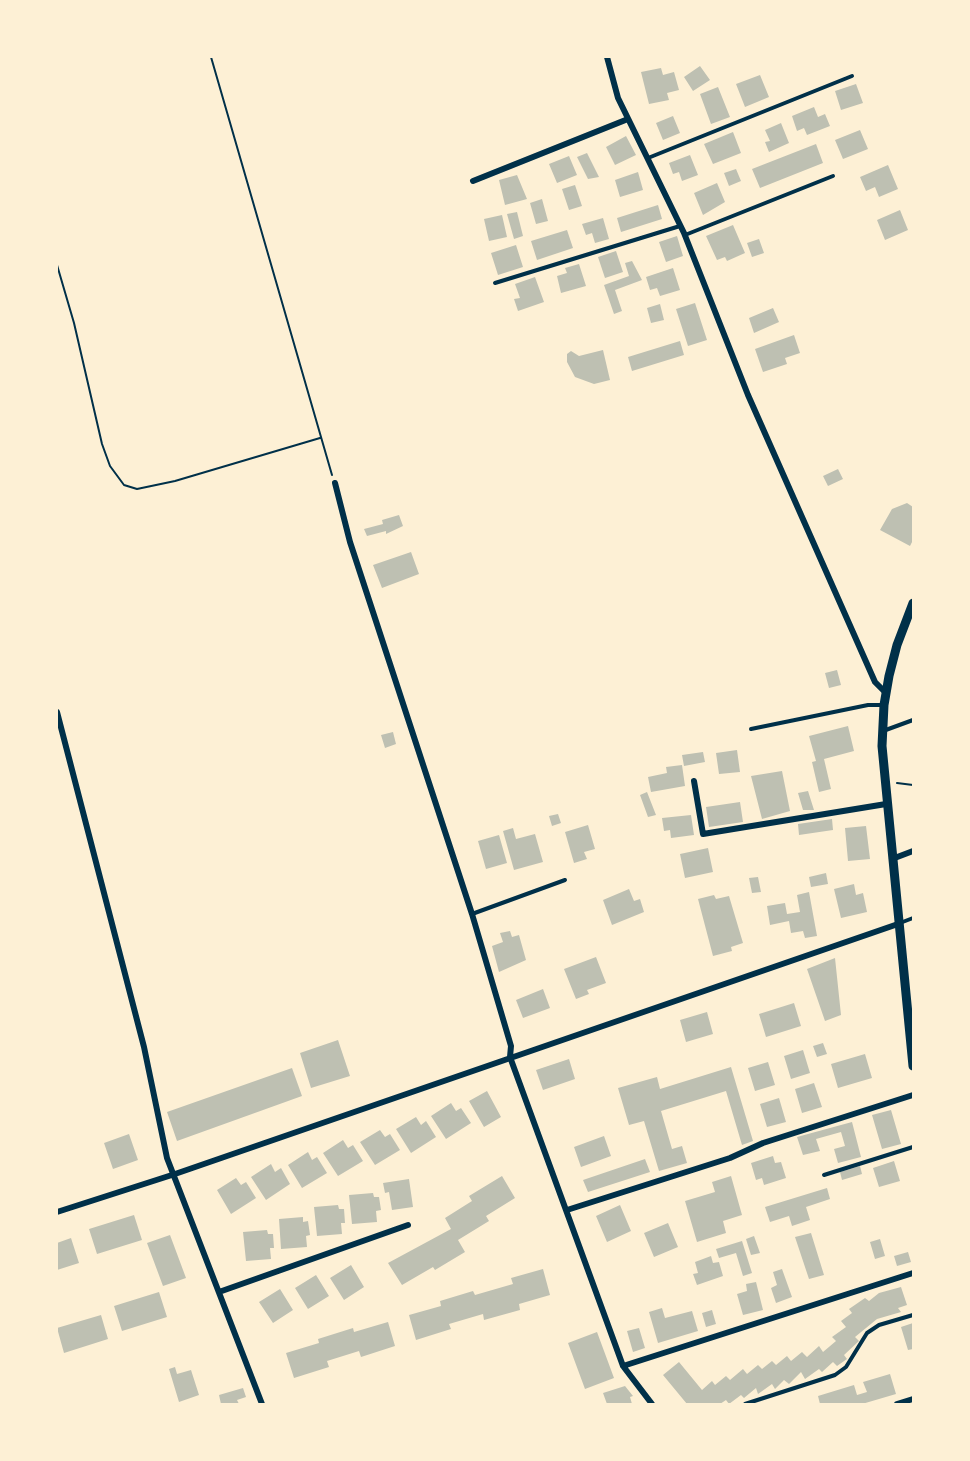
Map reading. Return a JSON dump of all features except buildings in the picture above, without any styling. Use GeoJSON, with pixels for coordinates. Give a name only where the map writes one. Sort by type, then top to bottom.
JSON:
{"type":"FeatureCollection","features":[{"type":"Feature","properties":{"kind":"street"},"geometry":{"type":"LineString","coordinates":[[607,57],[615,90],[685,235],[748,395],[875,682],[885,692]]}},
{"type":"Feature","properties":{"kind":"street"},"geometry":{"type":"LineString","coordinates":[[473,181],[628,119]]}},
{"type":"Feature","properties":{"kind":"street"},"geometry":{"type":"LineString","coordinates":[[335,483],[350,542],[472,914],[511,1046],[510,1057],[623,1366],[652,1404]]}},
{"type":"Feature","properties":{"kind":"street"},"geometry":{"type":"LineString","coordinates":[[913,603],[897,645],[885,692],[883,731],[886,804],[898,924],[908,974],[913,1066]]}},
{"type":"Feature","properties":{"kind":"street"},"geometry":{"type":"LineString","coordinates":[[57,712],[144,1047],[167,1158],[262,1404]]}},
{"type":"Feature","properties":{"kind":"street"},"geometry":{"type":"LineString","coordinates":[[694,781],[702,834],[886,804]]}},
{"type":"Feature","properties":{"kind":"street"},"geometry":{"type":"LineString","coordinates":[[892,859],[913,851]]}},
{"type":"Feature","properties":{"kind":"street"},"geometry":{"type":"LineString","coordinates":[[57,1212],[175,1174],[898,924]]}},
{"type":"Feature","properties":{"kind":"street"},"geometry":{"type":"LineString","coordinates":[[567,1210],[913,1095]]}},
{"type":"Feature","properties":{"kind":"street"},"geometry":{"type":"LineString","coordinates":[[219,1293],[408,1225]]}},
{"type":"Feature","properties":{"kind":"street"},"geometry":{"type":"LineString","coordinates":[[623,1366],[913,1273]]}},
{"type":"Feature","properties":{"kind":"street"},"geometry":{"type":"LineString","coordinates":[[897,1404],[913,1399]]}},
{"type":"Feature","properties":{"kind":"lane"},"geometry":{"type":"LineString","coordinates":[[647,158],[852,76]]}},
{"type":"Feature","properties":{"kind":"lane"},"geometry":{"type":"LineString","coordinates":[[685,235],[833,176]]}},
{"type":"Feature","properties":{"kind":"lane"},"geometry":{"type":"LineString","coordinates":[[495,283],[681,226]]}},
{"type":"Feature","properties":{"kind":"lane"},"geometry":{"type":"LineString","coordinates":[[752,729],[868,705],[884,705]]}},
{"type":"Feature","properties":{"kind":"lane"},"geometry":{"type":"LineString","coordinates":[[883,731],[913,720]]}},
{"type":"Feature","properties":{"kind":"lane"},"geometry":{"type":"LineString","coordinates":[[472,914],[565,880]]}},
{"type":"Feature","properties":{"kind":"lane"},"geometry":{"type":"LineString","coordinates":[[898,924],[913,918]]}},
{"type":"Feature","properties":{"kind":"lane"},"geometry":{"type":"LineString","coordinates":[[824,1175],[913,1147]]}},
{"type":"Feature","properties":{"kind":"lane"},"geometry":{"type":"LineString","coordinates":[[745,1404],[835,1375],[846,1367],[867,1333],[879,1325],[913,1315]]}},
{"type":"Feature","properties":{"kind":"path"},"geometry":{"type":"LineString","coordinates":[[211,57],[335,483]]}},
{"type":"Feature","properties":{"kind":"path"},"geometry":{"type":"LineString","coordinates":[[57,265],[74,323],[102,444],[110,466],[124,485],[136,489],[175,481],[321,437]]}},
{"type":"Feature","properties":{"kind":"path"},"geometry":{"type":"LineString","coordinates":[[894,783],[913,785]]}}]}
